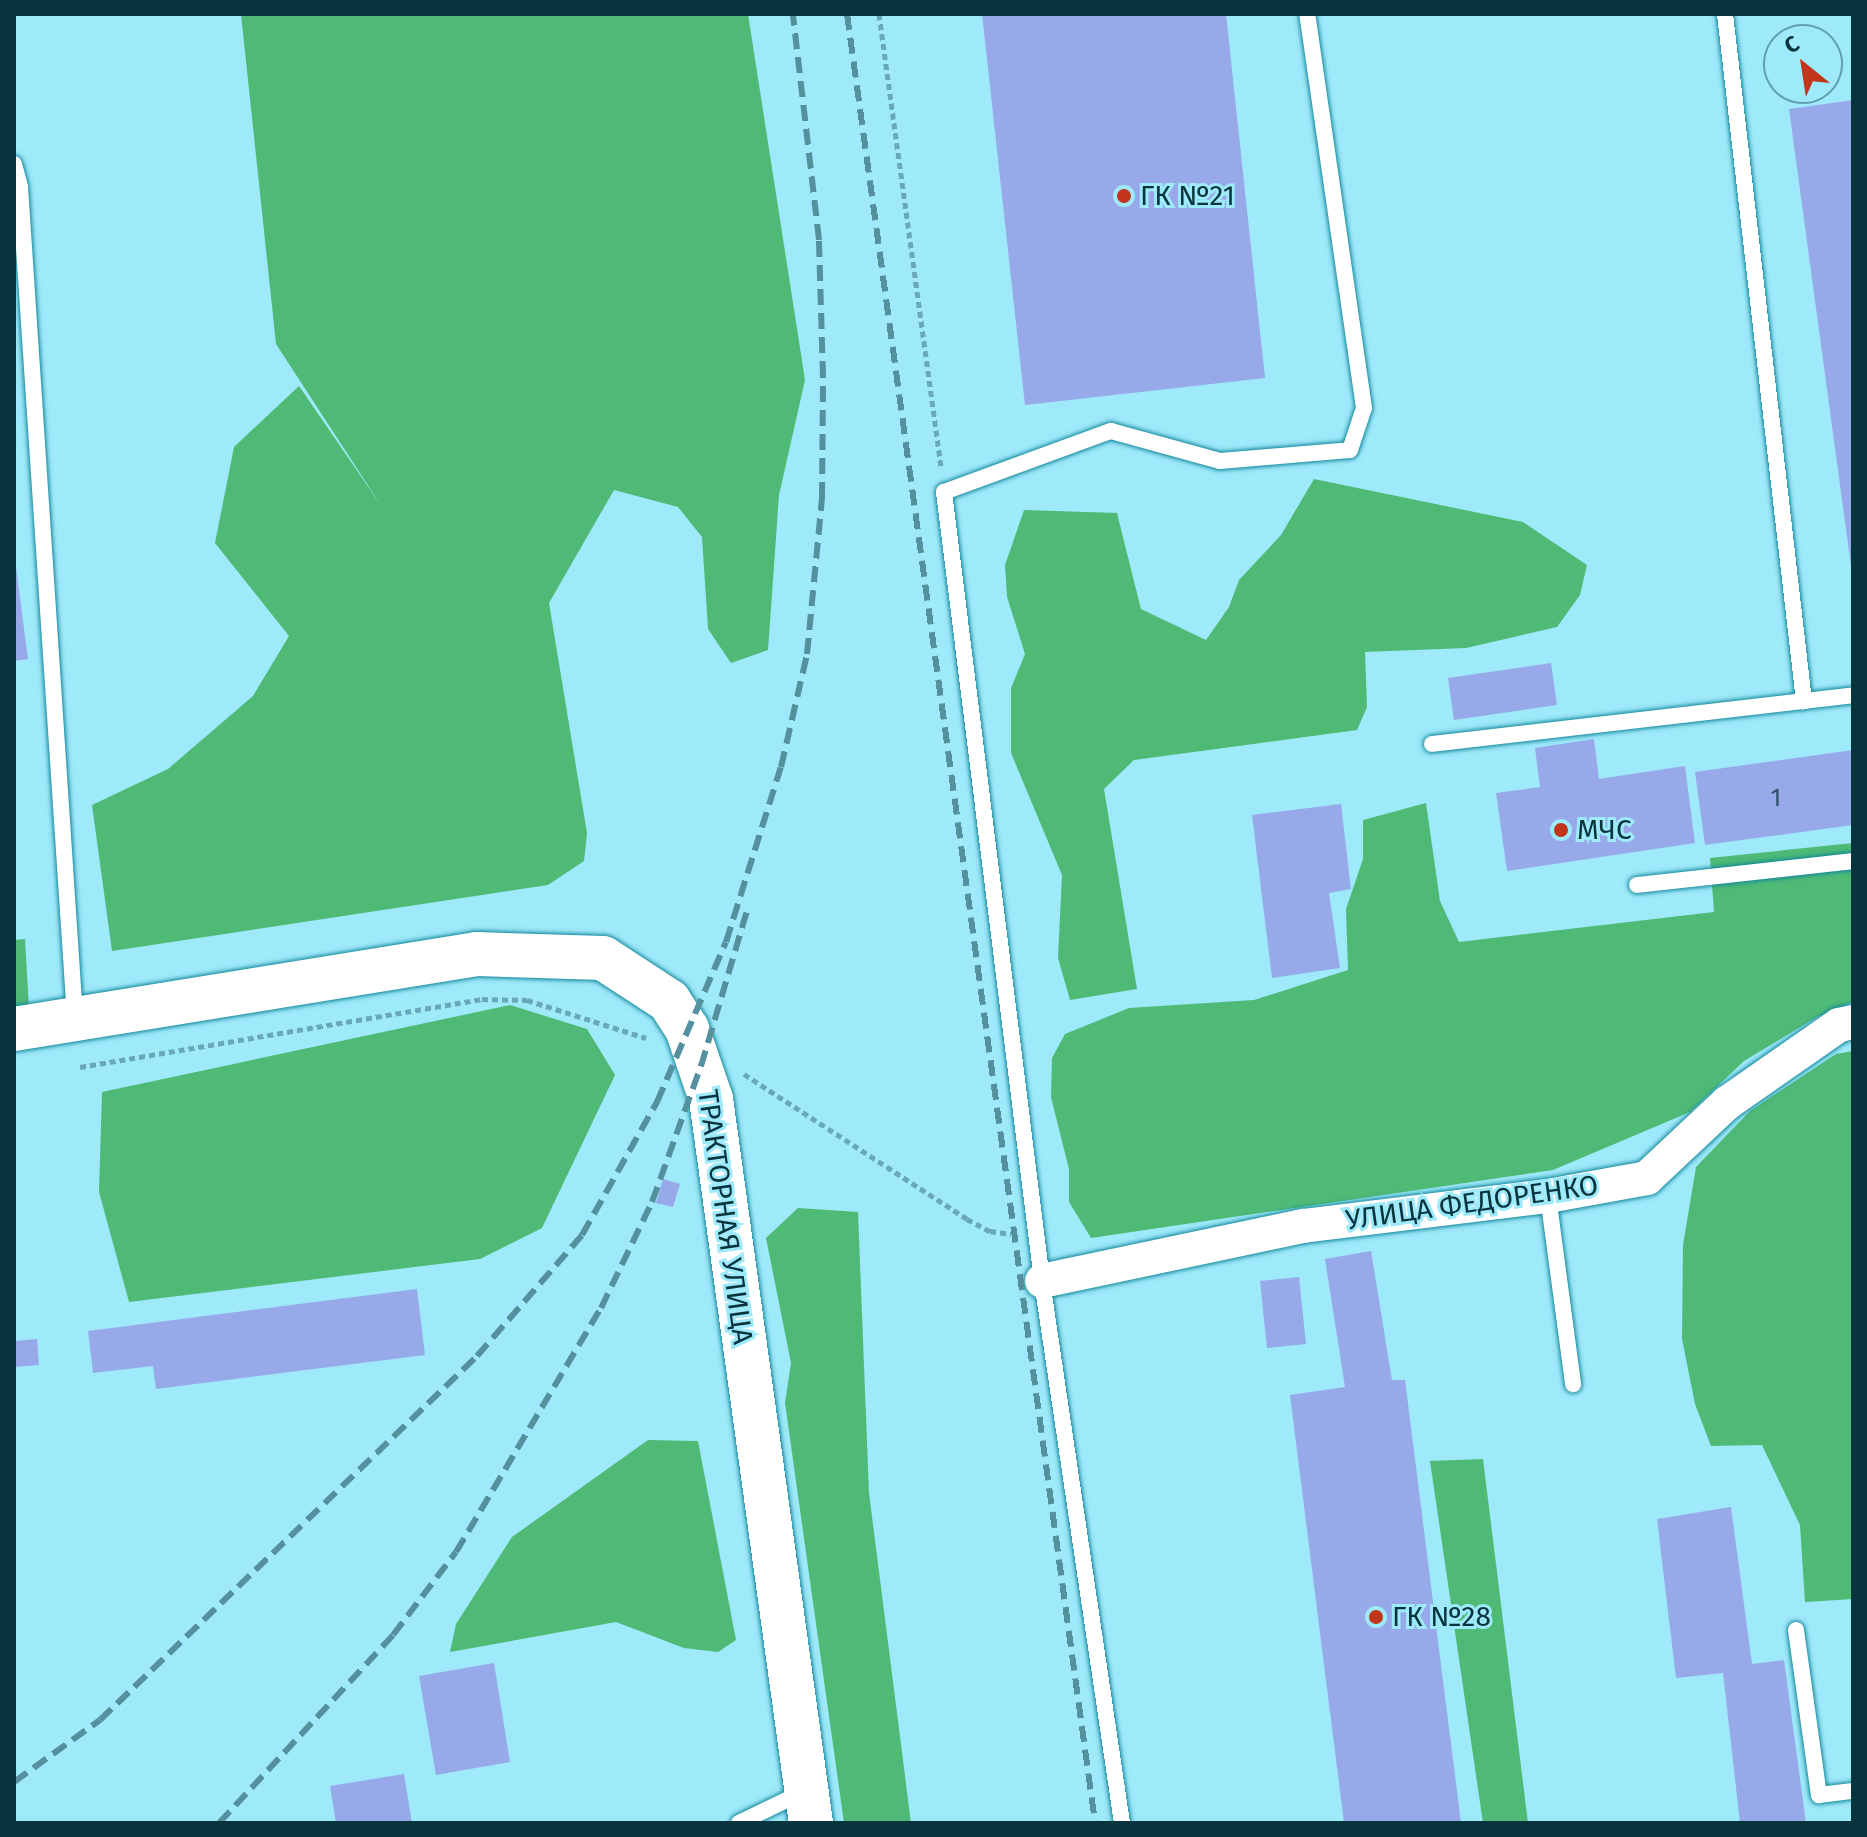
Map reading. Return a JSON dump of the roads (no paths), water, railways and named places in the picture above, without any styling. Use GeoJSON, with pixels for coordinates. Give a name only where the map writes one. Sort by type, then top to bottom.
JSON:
{"type":"FeatureCollection","features":[{"type":"Feature","properties":{"kind":"main road","name":"ТРАКТОРНАЯ УЛИЦА"},"geometry":{"type":"LineString","coordinates":[[14,1029],[477,954],[603,958],[669,1001],[700,1063],[808,1806]]}},
{"type":"Feature","properties":{"kind":"street","name":"УЛИЦА ФЕДОРЕНКО"},"geometry":{"type":"LineString","coordinates":[[1042,1281],[1303,1226],[1548,1196],[1647,1178],[1727,1103],[1839,1025],[1853,1022]]}},
{"type":"Feature","properties":{"kind":"lane"},"geometry":{"type":"LineString","coordinates":[[1122,1823],[1042,1281],[944,492],[1111,431],[1220,461],[1350,450],[1364,408],[1307,14]]}},
{"type":"Feature","properties":{"kind":"lane"},"geometry":{"type":"LineString","coordinates":[[1725,14],[1804,701]]}},
{"type":"Feature","properties":{"kind":"lane"},"geometry":{"type":"LineString","coordinates":[[14,164],[20,187],[75,1020]]}},
{"type":"Feature","properties":{"kind":"lane"},"geometry":{"type":"LineString","coordinates":[[1432,744],[1853,695]]}},
{"type":"Feature","properties":{"kind":"lane"},"geometry":{"type":"LineString","coordinates":[[1637,885],[1853,861]]}},
{"type":"Feature","properties":{"kind":"lane"},"geometry":{"type":"LineString","coordinates":[[1548,1196],[1573,1384]]}},
{"type":"Feature","properties":{"kind":"lane"},"geometry":{"type":"LineString","coordinates":[[1796,1630],[1819,1795],[1853,1791]]}},
{"type":"Feature","properties":{"kind":"lane"},"geometry":{"type":"LineString","coordinates":[[739,1823],[808,1806]]}},
{"type":"Feature","properties":{"kind":"railway"},"geometry":{"type":"LineString","coordinates":[[14,1782],[100,1720],[477,1356],[582,1235],[657,1102],[726,942],[781,767],[807,654],[822,498],[823,377],[819,240],[793,14]]}},
{"type":"Feature","properties":{"kind":"railway"},"geometry":{"type":"LineString","coordinates":[[847,14],[1095,1823]]}},
{"type":"Feature","properties":{"kind":"railway"},"geometry":{"type":"LineString","coordinates":[[219,1823],[393,1635],[456,1552],[601,1308],[652,1202],[701,1066],[748,907]]}},
{"type":"Feature","properties":{"kind":"place","name":"ГК №21"},"geometry":{"type":"Point","coordinates":[1124,196]}},
{"type":"Feature","properties":{"kind":"place","name":"МЧС"},"geometry":{"type":"Point","coordinates":[1561,830]}},
{"type":"Feature","properties":{"kind":"place","name":"ГК №28"},"geometry":{"type":"Point","coordinates":[1376,1617]}}]}
